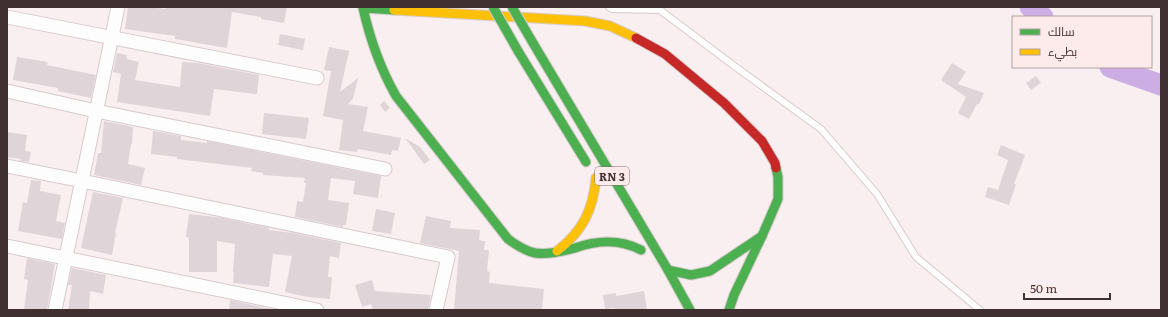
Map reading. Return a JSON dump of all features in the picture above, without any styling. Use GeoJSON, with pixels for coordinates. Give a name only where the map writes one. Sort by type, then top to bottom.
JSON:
{"type":"FeatureCollection","features":[{"type":"Feature","properties":{"kind":"highway","name":"RN 3"},"geometry":{"type":"LineString","coordinates":[[493,7],[518,51],[604,191]]}},
{"type":"Feature","properties":{"kind":"highway","name":"RN 3"},"geometry":{"type":"LineString","coordinates":[[512,7],[668,270],[690,310]]}},
{"type":"Feature","properties":{"kind":"highway"},"geometry":{"type":"LineString","coordinates":[[633,237],[643,253],[625,243],[608,241],[553,254],[545,254],[529,252],[508,239],[396,96],[371,45],[364,8],[585,21],[611,15],[645,42],[665,54],[724,103],[762,141],[775,163],[778,177],[778,199],[734,295],[729,310]]}},
{"type":"Feature","properties":{"kind":"highway"},"geometry":{"type":"LineString","coordinates":[[553,254],[564,247],[582,228],[593,204],[596,178]]}},
{"type":"Feature","properties":{"kind":"highway"},"geometry":{"type":"LineString","coordinates":[[668,270],[691,276],[710,271],[762,236]]}},
{"type":"Feature","properties":{"kind":"street"},"geometry":{"type":"LineString","coordinates":[[55,310],[118,7]]}},
{"type":"Feature","properties":{"kind":"street"},"geometry":{"type":"LineString","coordinates":[[7,17],[317,78]]}},
{"type":"Feature","properties":{"kind":"street"},"geometry":{"type":"LineString","coordinates":[[7,91],[96,111],[385,169]]}},
{"type":"Feature","properties":{"kind":"street"},"geometry":{"type":"LineString","coordinates":[[7,166],[448,257],[436,310]]}},
{"type":"Feature","properties":{"kind":"street"},"geometry":{"type":"LineString","coordinates":[[7,246],[317,310]]}},
{"type":"Feature","properties":{"kind":"lane"},"geometry":{"type":"LineString","coordinates":[[611,15],[660,10],[821,129],[876,194],[916,257],[980,310]]}},
{"type":"Feature","properties":{"kind":"building"},"geometry":{"type":"Polygon","coordinates":[[[128,7],[166,9],[166,7],[287,7],[284,23],[232,12],[227,48],[175,39],[175,36],[125,29],[128,7]]]}},
{"type":"Feature","properties":{"kind":"building"},"geometry":{"type":"Polygon","coordinates":[[[280,34],[305,39],[303,50],[278,45],[280,34]]]}},
{"type":"Feature","properties":{"kind":"building"},"geometry":{"type":"Polygon","coordinates":[[[329,47],[349,51],[340,92],[358,78],[353,99],[348,104],[368,107],[363,131],[401,138],[398,151],[392,150],[391,155],[358,149],[357,152],[339,150],[343,120],[323,116],[331,71],[324,70],[329,47]]]}},
{"type":"Feature","properties":{"kind":"building"},"geometry":{"type":"Polygon","coordinates":[[[117,53],[127,55],[127,59],[139,62],[135,80],[180,87],[182,62],[198,63],[259,75],[257,94],[214,89],[210,116],[117,102],[121,74],[113,72],[117,53]]]}},
{"type":"Feature","properties":{"kind":"building"},"geometry":{"type":"Polygon","coordinates":[[[17,57],[48,62],[47,65],[96,75],[91,98],[58,91],[58,88],[13,80],[17,57]]]}},
{"type":"Feature","properties":{"kind":"building"},"geometry":{"type":"Polygon","coordinates":[[[952,63],[966,72],[958,84],[984,93],[969,119],[958,113],[966,97],[941,80],[952,63]]]}},
{"type":"Feature","properties":{"kind":"building"},"geometry":{"type":"Polygon","coordinates":[[[1036,76],[1041,83],[1031,90],[1026,83],[1036,76]]]}},
{"type":"Feature","properties":{"kind":"building"},"geometry":{"type":"Polygon","coordinates":[[[384,101],[390,108],[385,112],[380,105],[384,101]]]}},
{"type":"Feature","properties":{"kind":"building"},"geometry":{"type":"Polygon","coordinates":[[[264,113],[309,118],[306,139],[262,134],[264,113]]]}},
{"type":"Feature","properties":{"kind":"building"},"geometry":{"type":"Polygon","coordinates":[[[104,121],[133,127],[132,144],[128,164],[145,168],[141,185],[94,175],[98,153],[101,153],[104,121]]]}},
{"type":"Feature","properties":{"kind":"building"},"geometry":{"type":"Polygon","coordinates":[[[153,131],[181,136],[181,140],[207,143],[207,141],[381,176],[378,198],[353,194],[355,181],[331,178],[328,200],[349,203],[346,225],[343,225],[343,227],[295,217],[297,201],[303,202],[306,183],[304,183],[305,178],[263,175],[263,173],[251,171],[252,168],[177,159],[177,157],[151,154],[153,131]]]}},
{"type":"Feature","properties":{"kind":"building"},"geometry":{"type":"Polygon","coordinates":[[[7,132],[27,135],[25,151],[31,152],[29,162],[7,157],[7,132]]]}},
{"type":"Feature","properties":{"kind":"building"},"geometry":{"type":"Polygon","coordinates":[[[405,138],[420,147],[430,160],[424,164],[405,138]]]}},
{"type":"Feature","properties":{"kind":"building"},"geometry":{"type":"Polygon","coordinates":[[[1001,145],[1025,155],[1014,184],[1016,184],[1009,205],[985,197],[988,187],[998,190],[1008,160],[997,155],[1001,145]]]}},
{"type":"Feature","properties":{"kind":"building"},"geometry":{"type":"Polygon","coordinates":[[[31,180],[41,181],[40,191],[61,195],[56,221],[65,223],[62,239],[18,231],[23,202],[27,203],[31,180]]]}},
{"type":"Feature","properties":{"kind":"building"},"geometry":{"type":"Polygon","coordinates":[[[93,192],[123,198],[115,233],[112,255],[81,248],[93,192]]]}},
{"type":"Feature","properties":{"kind":"building"},"geometry":{"type":"Polygon","coordinates":[[[376,209],[395,213],[391,234],[372,231],[376,209]]]}},
{"type":"Feature","properties":{"kind":"building"},"geometry":{"type":"Polygon","coordinates":[[[189,214],[223,218],[269,228],[269,230],[293,233],[341,243],[339,258],[330,256],[328,277],[332,277],[330,299],[308,297],[285,292],[292,256],[273,254],[269,287],[233,283],[235,244],[217,241],[217,272],[189,272],[189,238],[186,237],[189,214]]]}},
{"type":"Feature","properties":{"kind":"building"},"geometry":{"type":"Polygon","coordinates":[[[426,216],[451,221],[450,228],[480,230],[479,240],[485,241],[484,250],[489,250],[487,271],[490,272],[489,283],[544,289],[542,310],[454,310],[459,251],[420,243],[426,216]]]}},
{"type":"Feature","properties":{"kind":"building"},"geometry":{"type":"Polygon","coordinates":[[[27,258],[55,264],[47,310],[24,310],[28,280],[24,279],[27,258]]]}},
{"type":"Feature","properties":{"kind":"building"},"geometry":{"type":"Polygon","coordinates":[[[72,268],[106,275],[103,294],[90,291],[89,310],[68,310],[72,285],[68,285],[72,268]]]}},
{"type":"Feature","properties":{"kind":"building"},"geometry":{"type":"Polygon","coordinates":[[[372,280],[375,291],[431,295],[428,310],[373,310],[371,304],[362,307],[355,285],[372,280]]]}},
{"type":"Feature","properties":{"kind":"building"},"geometry":{"type":"Polygon","coordinates":[[[644,291],[647,310],[615,310],[614,308],[605,309],[603,295],[616,293],[616,296],[644,291]]]}},
{"type":"Feature","properties":{"kind":"building"},"geometry":{"type":"Polygon","coordinates":[[[230,300],[271,309],[271,310],[229,310],[230,300]]]}},
{"type":"Feature","properties":{"kind":"waterway"},"geometry":{"type":"LineString","coordinates":[[1030,7],[1042,16]]}},
{"type":"Feature","properties":{"kind":"waterway"},"geometry":{"type":"LineString","coordinates":[[1113,68],[1161,85]]}},
{"type":"Feature","properties":{"kind":"traffic: fast"},"geometry":{"type":"LineString","coordinates":[[493,7],[518,51]]}},
{"type":"Feature","properties":{"kind":"traffic: fast"},"geometry":{"type":"LineString","coordinates":[[512,7],[533,43]]}},
{"type":"Feature","properties":{"kind":"traffic: fast"},"geometry":{"type":"LineString","coordinates":[[394,10],[363,8],[376,53],[385,75],[396,96],[508,239],[517,246],[535,253],[555,252],[600,242],[617,242],[633,246],[641,250]]}},
{"type":"Feature","properties":{"kind":"traffic: fast"},"geometry":{"type":"LineString","coordinates":[[533,43],[668,270],[690,310]]}},
{"type":"Feature","properties":{"kind":"traffic: fast"},"geometry":{"type":"LineString","coordinates":[[518,51],[586,162]]}},
{"type":"Feature","properties":{"kind":"traffic: fast"},"geometry":{"type":"LineString","coordinates":[[762,236],[778,199],[778,177],[776,168]]}},
{"type":"Feature","properties":{"kind":"traffic: fast"},"geometry":{"type":"LineString","coordinates":[[668,270],[691,275],[710,271],[762,236],[734,295],[729,310]]}},
{"type":"Feature","properties":{"kind":"traffic: slow"},"geometry":{"type":"LineString","coordinates":[[394,10],[585,21],[610,26],[636,38]]}},
{"type":"Feature","properties":{"kind":"traffic: slow"},"geometry":{"type":"LineString","coordinates":[[557,251],[574,236],[585,219],[595,190],[596,178]]}},
{"type":"Feature","properties":{"kind":"traffic: jam"},"geometry":{"type":"LineString","coordinates":[[636,38],[665,54],[724,103],[762,141],[775,163],[776,168]]}}]}
